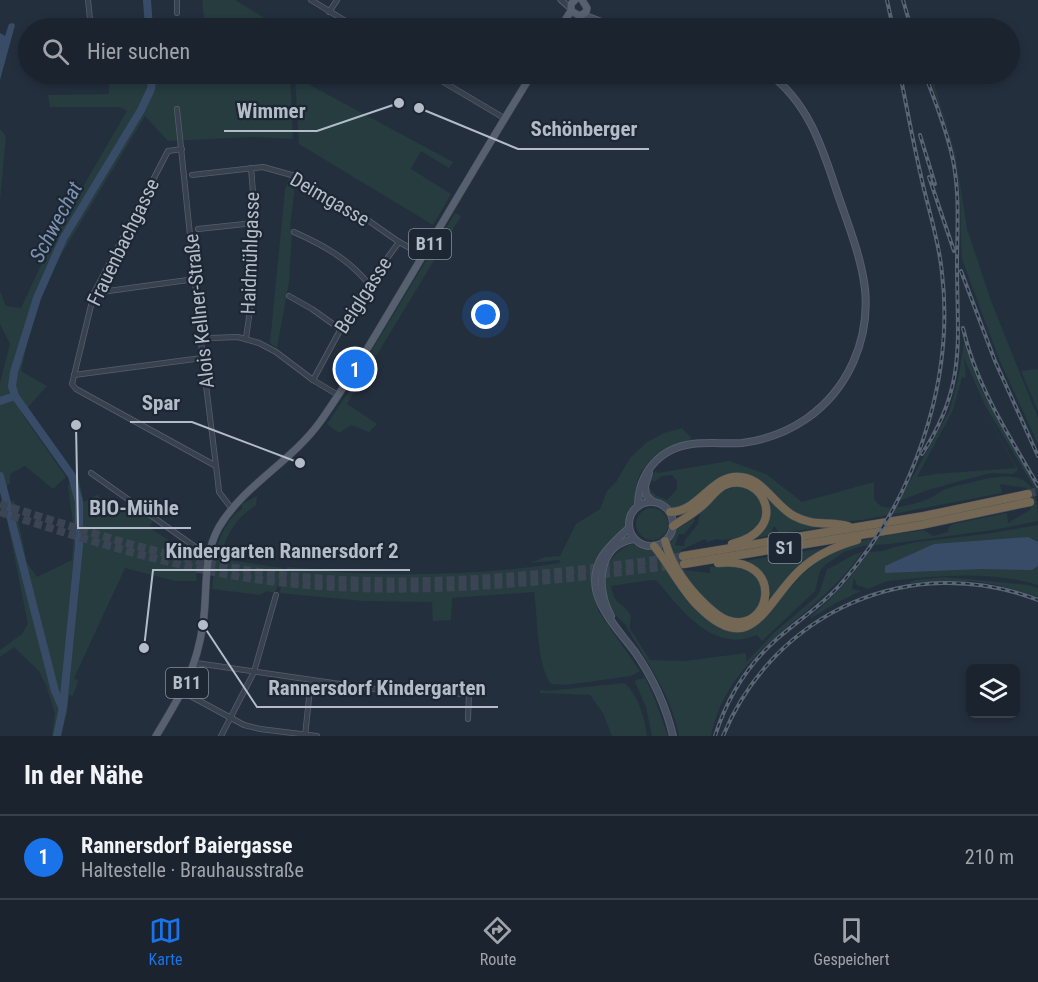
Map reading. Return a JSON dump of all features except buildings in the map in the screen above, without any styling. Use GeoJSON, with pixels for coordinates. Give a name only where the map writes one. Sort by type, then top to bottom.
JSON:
{"type":"FeatureCollection","features":[{"type":"Feature","properties":{"kind":"highway"},"geometry":{"type":"LineString","coordinates":[[670,512],[679,512],[690,507],[723,480],[742,477],[762,486],[781,507],[802,520],[856,528]]}},
{"type":"Feature","properties":{"kind":"highway"},"geometry":{"type":"LineString","coordinates":[[673,526],[694,512],[725,485],[742,483],[753,488],[765,503],[766,516],[763,526],[749,538],[713,551]]}},
{"type":"Feature","properties":{"kind":"highway","name":"S1"},"geometry":{"type":"LineString","coordinates":[[1029,498],[868,534],[702,561],[683,560],[713,551],[856,528],[1029,498]]}},
{"type":"Feature","properties":{"kind":"highway"},"geometry":{"type":"LineString","coordinates":[[654,546],[698,607],[715,621],[737,628],[748,626],[759,620],[792,578],[814,559],[826,551],[859,540],[868,534]]}},
{"type":"Feature","properties":{"kind":"highway"},"geometry":{"type":"LineString","coordinates":[[665,541],[678,571],[704,603],[718,616],[727,621],[747,621],[756,615],[763,606],[766,595],[763,579],[755,569],[739,564],[702,561]]}},
{"type":"Feature","properties":{"kind":"main road"},"geometry":{"type":"LineString","coordinates":[[574,7],[585,3],[601,18]]}},
{"type":"Feature","properties":{"kind":"main road"},"geometry":{"type":"LineString","coordinates":[[574,7],[595,18]]}},
{"type":"Feature","properties":{"kind":"main road","name":"B11"},"geometry":{"type":"LineString","coordinates":[[156,736],[183,692],[196,663],[203,625],[208,556],[216,533],[232,509],[299,448],[338,395],[526,84]]}},
{"type":"Feature","properties":{"kind":"main road"},"geometry":{"type":"LineString","coordinates":[[638,506],[641,483],[658,458],[680,447],[693,444],[742,442],[765,438],[786,431],[805,420],[823,406],[840,387],[849,372],[862,337],[865,306],[861,268],[827,163],[809,119],[781,84]]}},
{"type":"Feature","properties":{"kind":"main road"},"geometry":{"type":"LineString","coordinates":[[651,466],[645,486],[646,495],[653,502]]}},
{"type":"Feature","properties":{"kind":"main road"},"geometry":{"type":"LineString","coordinates":[[653,502],[662,505],[670,512],[672,532],[665,541],[654,546],[642,545],[634,539],[629,528],[630,516],[638,506],[653,502]]}},
{"type":"Feature","properties":{"kind":"main road"},"geometry":{"type":"LineString","coordinates":[[629,528],[603,555],[596,576],[600,603],[609,619],[637,654],[653,682],[661,697],[673,736]]}},
{"type":"Feature","properties":{"kind":"main road"},"geometry":{"type":"LineString","coordinates":[[615,625],[603,597],[600,580],[602,570],[605,561],[614,549],[634,539]]}},
{"type":"Feature","properties":{"kind":"street"},"geometry":{"type":"LineString","coordinates":[[88,0],[90,18]]}},
{"type":"Feature","properties":{"kind":"street"},"geometry":{"type":"LineString","coordinates":[[177,0],[177,13]]}},
{"type":"Feature","properties":{"kind":"street"},"geometry":{"type":"LineString","coordinates":[[311,0],[340,18]]}},
{"type":"Feature","properties":{"kind":"street"},"geometry":{"type":"LineString","coordinates":[[330,12],[337,0]]}},
{"type":"Feature","properties":{"kind":"street"},"geometry":{"type":"LineString","coordinates":[[561,0],[574,7]]}},
{"type":"Feature","properties":{"kind":"street"},"geometry":{"type":"LineString","coordinates":[[447,84],[504,118]]}},
{"type":"Feature","properties":{"kind":"street","name":"Alois Kellner-Straße"},"geometry":{"type":"LineString","coordinates":[[177,109],[202,358],[219,492],[232,509]]}},
{"type":"Feature","properties":{"kind":"street","name":"Frauenbachgasse"},"geometry":{"type":"LineString","coordinates":[[182,149],[168,151],[94,293],[72,384],[76,389],[216,466]]}},
{"type":"Feature","properties":{"kind":"street","name":"Deimgasse"},"geometry":{"type":"LineString","coordinates":[[192,175],[251,168],[273,168],[296,176],[317,192],[359,214],[399,242],[423,255]]}},
{"type":"Feature","properties":{"kind":"street","name":"Haidmühlgasse"},"geometry":{"type":"LineString","coordinates":[[246,338],[250,316],[255,223],[251,168]]}},
{"type":"Feature","properties":{"kind":"street"},"geometry":{"type":"LineString","coordinates":[[198,229],[255,223]]}},
{"type":"Feature","properties":{"kind":"street"},"geometry":{"type":"LineString","coordinates":[[294,232],[329,248],[342,257],[368,283]]}},
{"type":"Feature","properties":{"kind":"street","name":"Beiglgasse"},"geometry":{"type":"LineString","coordinates":[[313,380],[368,283],[399,242]]}},
{"type":"Feature","properties":{"kind":"street"},"geometry":{"type":"LineString","coordinates":[[94,293],[195,279]]}},
{"type":"Feature","properties":{"kind":"street"},"geometry":{"type":"LineString","coordinates":[[289,296],[340,329]]}},
{"type":"Feature","properties":{"kind":"street"},"geometry":{"type":"LineString","coordinates":[[210,338],[229,336],[246,338],[276,352],[313,380],[338,395]]}},
{"type":"Feature","properties":{"kind":"street"},"geometry":{"type":"LineString","coordinates":[[74,375],[202,358]]}},
{"type":"Feature","properties":{"kind":"street"},"geometry":{"type":"LineString","coordinates":[[90,473],[208,556]]}},
{"type":"Feature","properties":{"kind":"street"},"geometry":{"type":"LineString","coordinates":[[221,736],[254,672],[276,595]]}},
{"type":"Feature","properties":{"kind":"street"},"geometry":{"type":"LineString","coordinates":[[196,663],[388,691],[469,694],[468,719]]}},
{"type":"Feature","properties":{"kind":"street"},"geometry":{"type":"LineString","coordinates":[[306,735],[311,680]]}},
{"type":"Feature","properties":{"kind":"street"},"geometry":{"type":"LineString","coordinates":[[183,692],[230,718],[260,729],[317,736]]}},
{"type":"Feature","properties":{"kind":"green space"},"geometry":{"type":"Polygon","coordinates":[[[202,0],[235,0],[265,18],[204,18],[202,0]]]}},
{"type":"Feature","properties":{"kind":"green space"},"geometry":{"type":"Polygon","coordinates":[[[109,84],[290,84],[293,139],[253,137],[168,141],[145,116],[61,255],[43,290],[33,318],[21,371],[47,386],[22,414],[66,477],[53,489],[25,466],[10,474],[10,484],[0,489],[0,383],[10,344],[0,324],[0,291],[6,306],[21,308],[56,233],[127,111],[120,107],[50,107],[48,95],[109,94],[109,84]]]}},
{"type":"Feature","properties":{"kind":"green space"},"geometry":{"type":"Polygon","coordinates":[[[295,84],[308,84],[453,162],[449,168],[421,151],[411,169],[451,194],[433,225],[299,144],[295,84]]]}},
{"type":"Feature","properties":{"kind":"green space"},"geometry":{"type":"Polygon","coordinates":[[[932,84],[934,84],[955,152],[967,229],[991,301],[1038,418],[1038,444],[999,359],[962,259],[959,178],[948,131],[932,84]]]}},
{"type":"Feature","properties":{"kind":"green space"},"geometry":{"type":"Polygon","coordinates":[[[0,129],[6,136],[0,201],[0,129]]]}},
{"type":"Feature","properties":{"kind":"green space"},"geometry":{"type":"Polygon","coordinates":[[[289,178],[297,182],[290,228],[295,230],[292,234],[289,282],[277,348],[270,343],[285,190],[289,178]]]}},
{"type":"Feature","properties":{"kind":"green space"},"geometry":{"type":"Polygon","coordinates":[[[455,213],[461,216],[347,404],[377,424],[369,432],[351,425],[339,433],[327,424],[363,370],[366,360],[455,213]]]}},
{"type":"Feature","properties":{"kind":"green space"},"geometry":{"type":"Polygon","coordinates":[[[964,343],[982,391],[1038,488],[1038,494],[985,405],[964,358],[966,378],[962,377],[953,410],[917,477],[1016,468],[979,399],[1018,470],[1013,474],[991,473],[964,480],[899,501],[949,412],[958,380],[964,343]]]}},
{"type":"Feature","properties":{"kind":"green space"},"geometry":{"type":"Polygon","coordinates":[[[1038,369],[1038,411],[1021,371],[1038,369]]]}},
{"type":"Feature","properties":{"kind":"green space"},"geometry":{"type":"Polygon","coordinates":[[[682,428],[692,439],[663,450],[641,472],[634,504],[628,514],[626,526],[605,546],[593,569],[592,590],[599,612],[640,671],[631,676],[566,685],[551,684],[540,653],[534,592],[452,598],[451,620],[433,621],[432,602],[363,601],[279,593],[287,567],[351,573],[429,574],[507,570],[559,563],[560,560],[531,563],[545,557],[560,556],[576,524],[600,509],[607,491],[616,482],[630,458],[647,442],[664,433],[682,428]]]}},
{"type":"Feature","properties":{"kind":"green space"},"geometry":{"type":"Polygon","coordinates":[[[729,461],[766,474],[802,502],[874,482],[874,499],[881,506],[889,508],[917,503],[958,486],[991,478],[1014,477],[1030,485],[1037,506],[1038,521],[993,530],[862,546],[844,552],[825,565],[820,571],[815,591],[762,641],[757,635],[732,640],[708,631],[688,616],[657,581],[611,586],[617,601],[630,614],[630,629],[650,660],[685,661],[746,653],[746,662],[775,632],[817,596],[827,569],[862,552],[843,576],[776,636],[736,680],[721,706],[711,736],[679,736],[670,706],[657,678],[625,624],[609,604],[605,593],[606,570],[611,559],[620,551],[632,544],[653,550],[678,589],[700,615],[720,629],[739,632],[755,627],[805,572],[830,553],[841,548],[876,538],[924,530],[933,536],[948,532],[949,527],[953,524],[1007,513],[1008,523],[1031,509],[1027,488],[1000,484],[1002,493],[862,520],[825,523],[796,515],[747,477],[683,508],[672,509],[654,499],[650,494],[649,489],[667,500],[677,489],[677,481],[672,475],[662,476],[654,482],[651,480],[655,471],[658,473],[729,461]]]}},
{"type":"Feature","properties":{"kind":"green space"},"geometry":{"type":"Polygon","coordinates":[[[79,480],[84,502],[99,494],[97,508],[130,504],[153,519],[150,528],[199,560],[197,581],[175,581],[125,568],[74,678],[78,681],[73,696],[69,695],[61,736],[52,736],[55,713],[39,671],[14,647],[0,657],[0,650],[22,634],[28,624],[4,505],[14,500],[27,563],[37,577],[72,560],[74,532],[68,485],[79,480]]]}},
{"type":"Feature","properties":{"kind":"green space"},"geometry":{"type":"Polygon","coordinates":[[[737,486],[753,493],[761,506],[760,521],[755,528],[742,537],[707,542],[705,539],[681,550],[684,570],[710,573],[710,567],[729,566],[750,569],[764,587],[757,612],[740,620],[730,618],[707,603],[686,579],[678,566],[670,544],[677,529],[694,518],[695,521],[684,534],[679,534],[675,545],[684,546],[685,540],[698,524],[700,513],[721,492],[737,486]]]}},
{"type":"Feature","properties":{"kind":"green space"},"geometry":{"type":"Polygon","coordinates":[[[257,496],[256,505],[235,524],[222,550],[216,550],[226,527],[233,516],[242,509],[242,504],[257,496]]]}},
{"type":"Feature","properties":{"kind":"green space"},"geometry":{"type":"Polygon","coordinates":[[[767,496],[787,516],[818,528],[779,533],[773,527],[771,535],[754,539],[764,530],[768,520],[767,496]]]}},
{"type":"Feature","properties":{"kind":"green space"},"geometry":{"type":"Polygon","coordinates":[[[652,508],[663,513],[668,524],[663,535],[652,540],[641,535],[636,524],[641,513],[652,508]]]}},
{"type":"Feature","properties":{"kind":"green space"},"geometry":{"type":"Polygon","coordinates":[[[1038,525],[1038,585],[1001,577],[964,576],[889,581],[868,589],[857,585],[854,578],[852,589],[861,591],[811,618],[842,586],[869,552],[883,551],[917,542],[1038,525]]]}},
{"type":"Feature","properties":{"kind":"green space"},"geometry":{"type":"Polygon","coordinates":[[[824,548],[794,569],[770,601],[768,581],[765,576],[757,567],[745,561],[824,548]]]}},
{"type":"Feature","properties":{"kind":"green space"},"geometry":{"type":"Polygon","coordinates":[[[215,558],[283,568],[275,593],[267,591],[260,595],[212,589],[215,558]]]}},
{"type":"Feature","properties":{"kind":"green space"},"geometry":{"type":"Polygon","coordinates":[[[945,577],[1028,585],[1038,588],[1038,597],[998,585],[971,581],[908,583],[915,580],[945,577]]]}},
{"type":"Feature","properties":{"kind":"green space"},"geometry":{"type":"Polygon","coordinates":[[[645,678],[668,736],[652,736],[646,707],[635,682],[645,678]]]}},
{"type":"Feature","properties":{"kind":"green space"},"geometry":{"type":"Polygon","coordinates":[[[624,683],[637,700],[647,736],[612,736],[603,713],[590,695],[540,693],[540,690],[624,683]]]}},
{"type":"Feature","properties":{"kind":"water"},"geometry":{"type":"Polygon","coordinates":[[[9,24],[15,25],[0,80],[0,33],[5,36],[9,24]]]}},
{"type":"Feature","properties":{"kind":"water"},"geometry":{"type":"Polygon","coordinates":[[[1028,537],[1038,542],[1038,566],[1032,570],[980,569],[885,573],[885,566],[934,544],[1028,537]]]}},
{"type":"Feature","properties":{"kind":"waterway","name":"Schwechat"},"geometry":{"type":"LineString","coordinates":[[147,0],[148,18]]}},
{"type":"Feature","properties":{"kind":"waterway","name":"Schwechat"},"geometry":{"type":"LineString","coordinates":[[57,736],[63,707],[79,546],[79,502],[72,476],[15,396],[12,386],[14,372],[37,298],[63,239],[141,110],[152,84]]}},
{"type":"Feature","properties":{"kind":"waterway","name":"Schwechat"},"geometry":{"type":"LineString","coordinates":[[0,401],[15,396]]}},
{"type":"Feature","properties":{"kind":"waterway","name":"Schwechat"},"geometry":{"type":"LineString","coordinates":[[0,476],[55,691],[62,707]]}},
{"type":"Feature","properties":{"kind":"tunnel"},"geometry":{"type":"LineString","coordinates":[[1028,494],[1038,491]]}},
{"type":"Feature","properties":{"kind":"tunnel"},"geometry":{"type":"LineString","coordinates":[[0,504],[166,554],[282,575],[340,580],[453,580],[566,571],[683,556]]}},
{"type":"Feature","properties":{"kind":"tunnel"},"geometry":{"type":"LineString","coordinates":[[0,512],[94,542],[189,567],[254,579],[308,585],[416,588],[523,583],[684,564]]}},
{"type":"Feature","properties":{"kind":"railway"},"geometry":{"type":"LineString","coordinates":[[887,0],[891,18]]}},
{"type":"Feature","properties":{"kind":"railway"},"geometry":{"type":"LineString","coordinates":[[903,0],[908,18]]}},
{"type":"Feature","properties":{"kind":"railway"},"geometry":{"type":"LineString","coordinates":[[715,736],[732,695],[757,659],[778,638],[833,592],[866,553],[889,517],[908,479],[935,398],[942,356],[944,314],[942,273],[902,84]]}},
{"type":"Feature","properties":{"kind":"railway"},"geometry":{"type":"LineString","coordinates":[[922,454],[936,429],[953,384],[958,340],[957,186],[948,138],[929,84]]}},
{"type":"Feature","properties":{"kind":"railway"},"geometry":{"type":"LineString","coordinates":[[920,135],[935,184]]}},
{"type":"Feature","properties":{"kind":"railway"},"geometry":{"type":"LineString","coordinates":[[929,177],[954,251]]}},
{"type":"Feature","properties":{"kind":"railway"},"geometry":{"type":"LineString","coordinates":[[961,271],[995,361],[1038,456]]}},
{"type":"Feature","properties":{"kind":"railway"},"geometry":{"type":"LineString","coordinates":[[963,328],[985,390],[1038,486]]}},
{"type":"Feature","properties":{"kind":"railway"},"geometry":{"type":"LineString","coordinates":[[723,736],[746,692],[776,655],[812,625],[852,603],[896,589],[943,583],[990,587],[1038,600]]}},
{"type":"Feature","properties":{"kind":"place","name":"Wimmer"},"geometry":{"type":"Point","coordinates":[399,103]}},
{"type":"Feature","properties":{"kind":"place","name":"Schönberger"},"geometry":{"type":"Point","coordinates":[419,108]}},
{"type":"Feature","properties":{"kind":"place","name":"Rannersdorf Baiergasse"},"geometry":{"type":"Point","coordinates":[355,369]}},
{"type":"Feature","properties":{"kind":"place","name":"BIO-Mühle"},"geometry":{"type":"Point","coordinates":[76,425]}},
{"type":"Feature","properties":{"kind":"place","name":"Spar"},"geometry":{"type":"Point","coordinates":[300,463]}},
{"type":"Feature","properties":{"kind":"place","name":"Rannersdorf Kindergarten"},"geometry":{"type":"Point","coordinates":[203,625]}},
{"type":"Feature","properties":{"kind":"place","name":"Kindergarten Rannersdorf 2"},"geometry":{"type":"Point","coordinates":[144,648]}}]}
